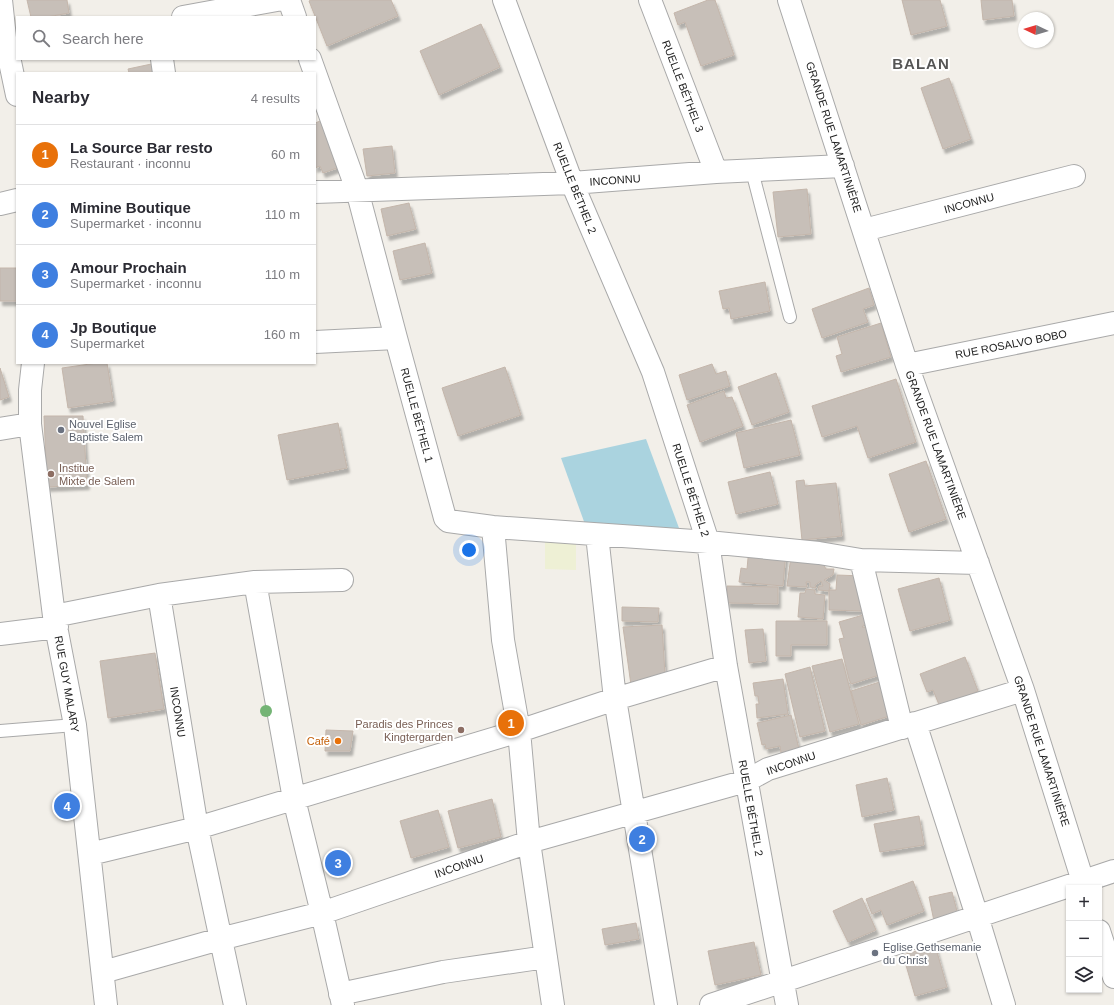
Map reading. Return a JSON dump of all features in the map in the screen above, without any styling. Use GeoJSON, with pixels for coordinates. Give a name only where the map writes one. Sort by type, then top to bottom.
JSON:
{"type":"FeatureCollection","features":[{"type":"Feature","properties":{"kind":"street"},"geometry":{"type":"LineString","coordinates":[[1,0],[11,38],[16,86]]}},
{"type":"Feature","properties":{"kind":"street"},"geometry":{"type":"LineString","coordinates":[[189,16],[277,0]]}},
{"type":"Feature","properties":{"kind":"street"},"geometry":{"type":"LineString","coordinates":[[289,0],[295,16]]}},
{"type":"Feature","properties":{"kind":"street","name":"RUELLE BÉTHEL 2"},"geometry":{"type":"LineString","coordinates":[[504,0],[572,183],[653,372],[708,542],[726,666],[787,1005]]}},
{"type":"Feature","properties":{"kind":"street","name":"RUELLE BÉTHEL 3"},"geometry":{"type":"LineString","coordinates":[[650,0],[716,172]]}},
{"type":"Feature","properties":{"kind":"street","name":"GRANDE RUE LAMARTINIÈRE"},"geometry":{"type":"LineString","coordinates":[[789,0],[908,365],[1023,690],[1084,884]]}},
{"type":"Feature","properties":{"kind":"street"},"geometry":{"type":"LineString","coordinates":[[162,60],[164,72]]}},
{"type":"Feature","properties":{"kind":"street","name":"RUELLE BÉTHEL 1"},"geometry":{"type":"LineString","coordinates":[[310,60],[315,72]]}},
{"type":"Feature","properties":{"kind":"street","name":"RUELLE BÉTHEL 1"},"geometry":{"type":"LineString","coordinates":[[316,76],[357,190],[445,518],[454,523],[493,527],[708,542]]}},
{"type":"Feature","properties":{"kind":"street","name":"INCONNU"},"geometry":{"type":"LineString","coordinates":[[316,192],[572,183],[716,172],[843,166]]}},
{"type":"Feature","properties":{"kind":"street","name":"INCONNU"},"geometry":{"type":"LineString","coordinates":[[864,230],[1074,176]]}},
{"type":"Feature","properties":{"kind":"street"},"geometry":{"type":"LineString","coordinates":[[0,204],[16,200]]}},
{"type":"Feature","properties":{"kind":"street","name":"RUE ROSALVO BOBO"},"geometry":{"type":"LineString","coordinates":[[908,365],[1114,323]]}},
{"type":"Feature","properties":{"kind":"street"},"geometry":{"type":"LineString","coordinates":[[316,342],[396,338]]}},
{"type":"Feature","properties":{"kind":"street","name":"RUE GUY MALARY"},"geometry":{"type":"LineString","coordinates":[[33,364],[30,390],[30,424],[56,621],[75,725],[106,1005]]}},
{"type":"Feature","properties":{"kind":"street"},"geometry":{"type":"LineString","coordinates":[[0,429],[30,424]]}},
{"type":"Feature","properties":{"kind":"street"},"geometry":{"type":"LineString","coordinates":[[493,527],[503,640],[519,731],[529,842],[553,1005]]}},
{"type":"Feature","properties":{"kind":"street"},"geometry":{"type":"LineString","coordinates":[[597,535],[615,699],[666,1005]]}},
{"type":"Feature","properties":{"kind":"street"},"geometry":{"type":"LineString","coordinates":[[708,542],[819,552],[861,560],[978,563]]}},
{"type":"Feature","properties":{"kind":"street"},"geometry":{"type":"LineString","coordinates":[[861,560],[876,628],[908,726],[977,916],[1004,1005]]}},
{"type":"Feature","properties":{"kind":"street"},"geometry":{"type":"LineString","coordinates":[[0,634],[159,596],[255,582],[342,580]]}},
{"type":"Feature","properties":{"kind":"street"},"geometry":{"type":"LineString","coordinates":[[255,582],[294,799],[322,913],[341,1000],[443,972],[546,957]]}},
{"type":"Feature","properties":{"kind":"street","name":"INCONNU"},"geometry":{"type":"LineString","coordinates":[[159,596],[197,828],[235,1005]]}},
{"type":"Feature","properties":{"kind":"street"},"geometry":{"type":"LineString","coordinates":[[90,854],[197,828],[519,731],[615,699],[726,666]]}},
{"type":"Feature","properties":{"kind":"street","name":"INCONNU"},"geometry":{"type":"LineString","coordinates":[[103,972],[220,939],[322,913],[529,842],[746,781],[768,769],[1023,690]]}},
{"type":"Feature","properties":{"kind":"street"},"geometry":{"type":"LineString","coordinates":[[711,1005],[977,916],[1084,884],[1114,871]]}},
{"type":"Feature","properties":{"kind":"street"},"geometry":{"type":"LineString","coordinates":[[1102,940],[1114,977]]}},
{"type":"Feature","properties":{"kind":"lane"},"geometry":{"type":"LineString","coordinates":[[752,171],[790,317]]}},
{"type":"Feature","properties":{"kind":"lane"},"geometry":{"type":"LineString","coordinates":[[0,731],[75,725]]}},
{"type":"Feature","properties":{"kind":"green space"},"geometry":{"type":"Polygon","coordinates":[[[545,539],[576,540],[576,570],[545,569],[545,539]]]}},
{"type":"Feature","properties":{"kind":"water"},"geometry":{"type":"Polygon","coordinates":[[[646,439],[679,528],[586,527],[561,458],[646,439]]]}},
{"type":"Feature","properties":{"kind":"building"},"geometry":{"type":"Polygon","coordinates":[[[27,0],[67,0],[69,13],[52,16],[31,16],[27,0]]]}},
{"type":"Feature","properties":{"kind":"building"},"geometry":{"type":"Polygon","coordinates":[[[391,0],[398,16],[327,46],[309,1],[391,0]]]}},
{"type":"Feature","properties":{"kind":"building"},"geometry":{"type":"Polygon","coordinates":[[[708,0],[715,0],[734,55],[701,66],[685,22],[678,25],[674,13],[708,0]]]}},
{"type":"Feature","properties":{"kind":"building"},"geometry":{"type":"Polygon","coordinates":[[[902,0],[940,0],[947,26],[911,35],[902,0]]]}},
{"type":"Feature","properties":{"kind":"building"},"geometry":{"type":"Polygon","coordinates":[[[981,0],[1012,0],[1014,16],[983,20],[981,0]]]}},
{"type":"Feature","properties":{"kind":"building"},"geometry":{"type":"Polygon","coordinates":[[[481,24],[500,67],[439,95],[420,51],[481,24]]]}},
{"type":"Feature","properties":{"kind":"building"},"geometry":{"type":"Polygon","coordinates":[[[156,63],[158,72],[129,72],[128,69],[156,63]]]}},
{"type":"Feature","properties":{"kind":"building"},"geometry":{"type":"Polygon","coordinates":[[[949,78],[971,139],[943,149],[921,88],[949,78]]]}},
{"type":"Feature","properties":{"kind":"building"},"geometry":{"type":"Polygon","coordinates":[[[323,120],[340,167],[323,173],[320,166],[316,168],[316,123],[323,120]]]}},
{"type":"Feature","properties":{"kind":"building"},"geometry":{"type":"Polygon","coordinates":[[[392,146],[395,173],[367,176],[363,149],[392,146]]]}},
{"type":"Feature","properties":{"kind":"building"},"geometry":{"type":"Polygon","coordinates":[[[807,189],[811,234],[778,237],[773,192],[807,189]]]}},
{"type":"Feature","properties":{"kind":"building"},"geometry":{"type":"Polygon","coordinates":[[[409,203],[416,229],[387,236],[381,209],[409,203]]]}},
{"type":"Feature","properties":{"kind":"building"},"geometry":{"type":"Polygon","coordinates":[[[425,243],[432,273],[400,280],[393,251],[425,243]]]}},
{"type":"Feature","properties":{"kind":"building"},"geometry":{"type":"Polygon","coordinates":[[[0,268],[16,268],[16,301],[0,301],[0,268]]]}},
{"type":"Feature","properties":{"kind":"building"},"geometry":{"type":"Polygon","coordinates":[[[765,282],[770,311],[731,319],[729,308],[723,309],[719,291],[765,282]]]}},
{"type":"Feature","properties":{"kind":"building"},"geometry":{"type":"Polygon","coordinates":[[[869,288],[874,305],[863,309],[868,322],[822,338],[812,309],[869,288]]]}},
{"type":"Feature","properties":{"kind":"building"},"geometry":{"type":"Polygon","coordinates":[[[881,323],[891,357],[841,372],[836,356],[842,354],[837,337],[881,323]]]}},
{"type":"Feature","properties":{"kind":"building"},"geometry":{"type":"Polygon","coordinates":[[[90,364],[107,364],[113,401],[68,408],[62,368],[90,364]]]}},
{"type":"Feature","properties":{"kind":"building"},"geometry":{"type":"Polygon","coordinates":[[[712,364],[716,374],[726,371],[730,386],[687,400],[679,375],[712,364]]]}},
{"type":"Feature","properties":{"kind":"building"},"geometry":{"type":"Polygon","coordinates":[[[505,367],[521,415],[458,436],[442,388],[505,367]]]}},
{"type":"Feature","properties":{"kind":"building"},"geometry":{"type":"Polygon","coordinates":[[[0,368],[9,397],[0,400],[0,368]]]}},
{"type":"Feature","properties":{"kind":"building"},"geometry":{"type":"Polygon","coordinates":[[[776,373],[789,412],[752,425],[738,387],[776,373]]]}},
{"type":"Feature","properties":{"kind":"building"},"geometry":{"type":"Polygon","coordinates":[[[896,379],[916,442],[868,458],[857,426],[822,437],[812,406],[896,379]]]}},
{"type":"Feature","properties":{"kind":"building"},"geometry":{"type":"Polygon","coordinates":[[[724,391],[726,398],[732,397],[743,426],[700,442],[687,405],[724,391]]]}},
{"type":"Feature","properties":{"kind":"building"},"geometry":{"type":"Polygon","coordinates":[[[44,416],[83,416],[87,485],[47,487],[44,416]]]}},
{"type":"Feature","properties":{"kind":"building"},"geometry":{"type":"Polygon","coordinates":[[[791,420],[800,455],[744,468],[736,433],[791,420]]]}},
{"type":"Feature","properties":{"kind":"building"},"geometry":{"type":"Polygon","coordinates":[[[338,423],[347,468],[287,480],[278,435],[338,423]]]}},
{"type":"Feature","properties":{"kind":"building"},"geometry":{"type":"Polygon","coordinates":[[[926,461],[946,519],[909,532],[889,474],[926,461]]]}},
{"type":"Feature","properties":{"kind":"building"},"geometry":{"type":"Polygon","coordinates":[[[770,472],[778,504],[736,514],[728,482],[770,472]]]}},
{"type":"Feature","properties":{"kind":"building"},"geometry":{"type":"Polygon","coordinates":[[[804,480],[805,486],[836,483],[842,536],[802,540],[796,481],[804,480]]]}},
{"type":"Feature","properties":{"kind":"building"},"geometry":{"type":"Polygon","coordinates":[[[749,547],[786,550],[783,586],[739,582],[741,568],[747,569],[749,547]]]}},
{"type":"Feature","properties":{"kind":"building"},"geometry":{"type":"Polygon","coordinates":[[[791,556],[819,557],[826,569],[834,569],[833,575],[824,580],[830,584],[829,591],[818,590],[819,586],[823,586],[821,581],[815,585],[816,588],[810,587],[810,582],[806,582],[807,587],[787,586],[791,556]]]}},
{"type":"Feature","properties":{"kind":"building"},"geometry":{"type":"Polygon","coordinates":[[[837,575],[863,576],[863,611],[829,610],[829,590],[836,590],[837,575]]]}},
{"type":"Feature","properties":{"kind":"building"},"geometry":{"type":"Polygon","coordinates":[[[939,578],[950,620],[910,631],[898,589],[939,578]]]}},
{"type":"Feature","properties":{"kind":"building"},"geometry":{"type":"Polygon","coordinates":[[[727,586],[778,587],[778,604],[727,603],[727,586]]]}},
{"type":"Feature","properties":{"kind":"building"},"geometry":{"type":"Polygon","coordinates":[[[806,589],[815,590],[815,594],[825,595],[823,619],[798,617],[800,593],[805,593],[806,589]]]}},
{"type":"Feature","properties":{"kind":"building"},"geometry":{"type":"Polygon","coordinates":[[[622,607],[659,608],[658,622],[622,621],[622,607]]]}},
{"type":"Feature","properties":{"kind":"building"},"geometry":{"type":"Polygon","coordinates":[[[870,613],[871,617],[862,627],[870,628],[886,673],[851,684],[839,639],[844,638],[839,622],[870,613]]]}},
{"type":"Feature","properties":{"kind":"building"},"geometry":{"type":"Polygon","coordinates":[[[776,621],[827,621],[827,645],[791,645],[791,656],[776,656],[776,621]]]}},
{"type":"Feature","properties":{"kind":"building"},"geometry":{"type":"Polygon","coordinates":[[[662,625],[665,675],[631,685],[623,627],[662,625]]]}},
{"type":"Feature","properties":{"kind":"building"},"geometry":{"type":"Polygon","coordinates":[[[763,629],[766,661],[749,663],[745,630],[763,629]]]}},
{"type":"Feature","properties":{"kind":"building"},"geometry":{"type":"Polygon","coordinates":[[[155,653],[164,709],[108,718],[100,661],[155,653]]]}},
{"type":"Feature","properties":{"kind":"building"},"geometry":{"type":"Polygon","coordinates":[[[965,657],[978,691],[940,707],[933,690],[927,692],[920,674],[965,657]]]}},
{"type":"Feature","properties":{"kind":"building"},"geometry":{"type":"Polygon","coordinates":[[[842,659],[859,724],[830,732],[812,666],[842,659]]]}},
{"type":"Feature","properties":{"kind":"building"},"geometry":{"type":"Polygon","coordinates":[[[810,667],[825,731],[800,737],[785,674],[810,667]]]}},
{"type":"Feature","properties":{"kind":"building"},"geometry":{"type":"Polygon","coordinates":[[[783,679],[788,714],[757,718],[756,704],[759,704],[758,696],[755,696],[753,683],[783,679]]]}},
{"type":"Feature","properties":{"kind":"building"},"geometry":{"type":"Polygon","coordinates":[[[886,680],[896,714],[861,725],[851,691],[886,680]]]}},
{"type":"Feature","properties":{"kind":"building"},"geometry":{"type":"Polygon","coordinates":[[[791,715],[799,749],[781,753],[780,746],[766,749],[765,744],[762,745],[757,723],[791,715]]]}},
{"type":"Feature","properties":{"kind":"building","name":"Café"},"geometry":{"type":"Polygon","coordinates":[[[326,730],[353,731],[350,751],[325,751],[326,730]]]}},
{"type":"Feature","properties":{"kind":"building"},"geometry":{"type":"Polygon","coordinates":[[[887,778],[894,810],[862,817],[856,785],[887,778]]]}},
{"type":"Feature","properties":{"kind":"building"},"geometry":{"type":"Polygon","coordinates":[[[70,796],[74,813],[61,816],[58,799],[70,796]]]}},
{"type":"Feature","properties":{"kind":"building"},"geometry":{"type":"Polygon","coordinates":[[[492,799],[501,837],[458,848],[448,811],[492,799]]]}},
{"type":"Feature","properties":{"kind":"building"},"geometry":{"type":"Polygon","coordinates":[[[438,810],[449,847],[411,858],[400,821],[438,810]]]}},
{"type":"Feature","properties":{"kind":"building"},"geometry":{"type":"Polygon","coordinates":[[[919,816],[924,845],[880,852],[874,824],[919,816]]]}},
{"type":"Feature","properties":{"kind":"building"},"geometry":{"type":"Polygon","coordinates":[[[913,881],[924,911],[887,925],[881,910],[872,914],[866,899],[913,881]]]}},
{"type":"Feature","properties":{"kind":"building"},"geometry":{"type":"Polygon","coordinates":[[[952,892],[958,915],[934,921],[929,897],[952,892]]]}},
{"type":"Feature","properties":{"kind":"building"},"geometry":{"type":"Polygon","coordinates":[[[862,898],[876,930],[848,942],[833,911],[862,898]]]}},
{"type":"Feature","properties":{"kind":"building"},"geometry":{"type":"Polygon","coordinates":[[[636,923],[639,939],[605,945],[602,929],[636,923]]]}},
{"type":"Feature","properties":{"kind":"building"},"geometry":{"type":"Polygon","coordinates":[[[754,942],[761,975],[715,985],[708,951],[754,942]]]}},
{"type":"Feature","properties":{"kind":"building"},"geometry":{"type":"Polygon","coordinates":[[[935,945],[947,987],[915,996],[903,955],[935,945]]]}},
{"type":"Feature","properties":{"kind":"place","name":"Nouvel Eglise Baptiste Salem"},"geometry":{"type":"Point","coordinates":[61,430]}},
{"type":"Feature","properties":{"kind":"place","name":"Institue Mixte de Salem"},"geometry":{"type":"Point","coordinates":[51,474]}},
{"type":"Feature","properties":{"kind":"place","name":"La Source Bar resto"},"geometry":{"type":"Point","coordinates":[511,723]}},
{"type":"Feature","properties":{"kind":"place","name":"Paradis des Princes Kingtergarden"},"geometry":{"type":"Point","coordinates":[461,730]}},
{"type":"Feature","properties":{"kind":"place","name":"Café"},"geometry":{"type":"Point","coordinates":[338,741]}},
{"type":"Feature","properties":{"kind":"place","name":"Jp Boutique"},"geometry":{"type":"Point","coordinates":[67,806]}},
{"type":"Feature","properties":{"kind":"place","name":"Mimine Boutique"},"geometry":{"type":"Point","coordinates":[642,839]}},
{"type":"Feature","properties":{"kind":"place","name":"Amour Prochain"},"geometry":{"type":"Point","coordinates":[338,863]}},
{"type":"Feature","properties":{"kind":"place","name":"Eglise Gethsemanie du Christ"},"geometry":{"type":"Point","coordinates":[875,953]}},
{"type":"Feature","properties":{"kind":"district","name":"BALAN"},"geometry":{"type":"Point","coordinates":[921,63]}}]}
